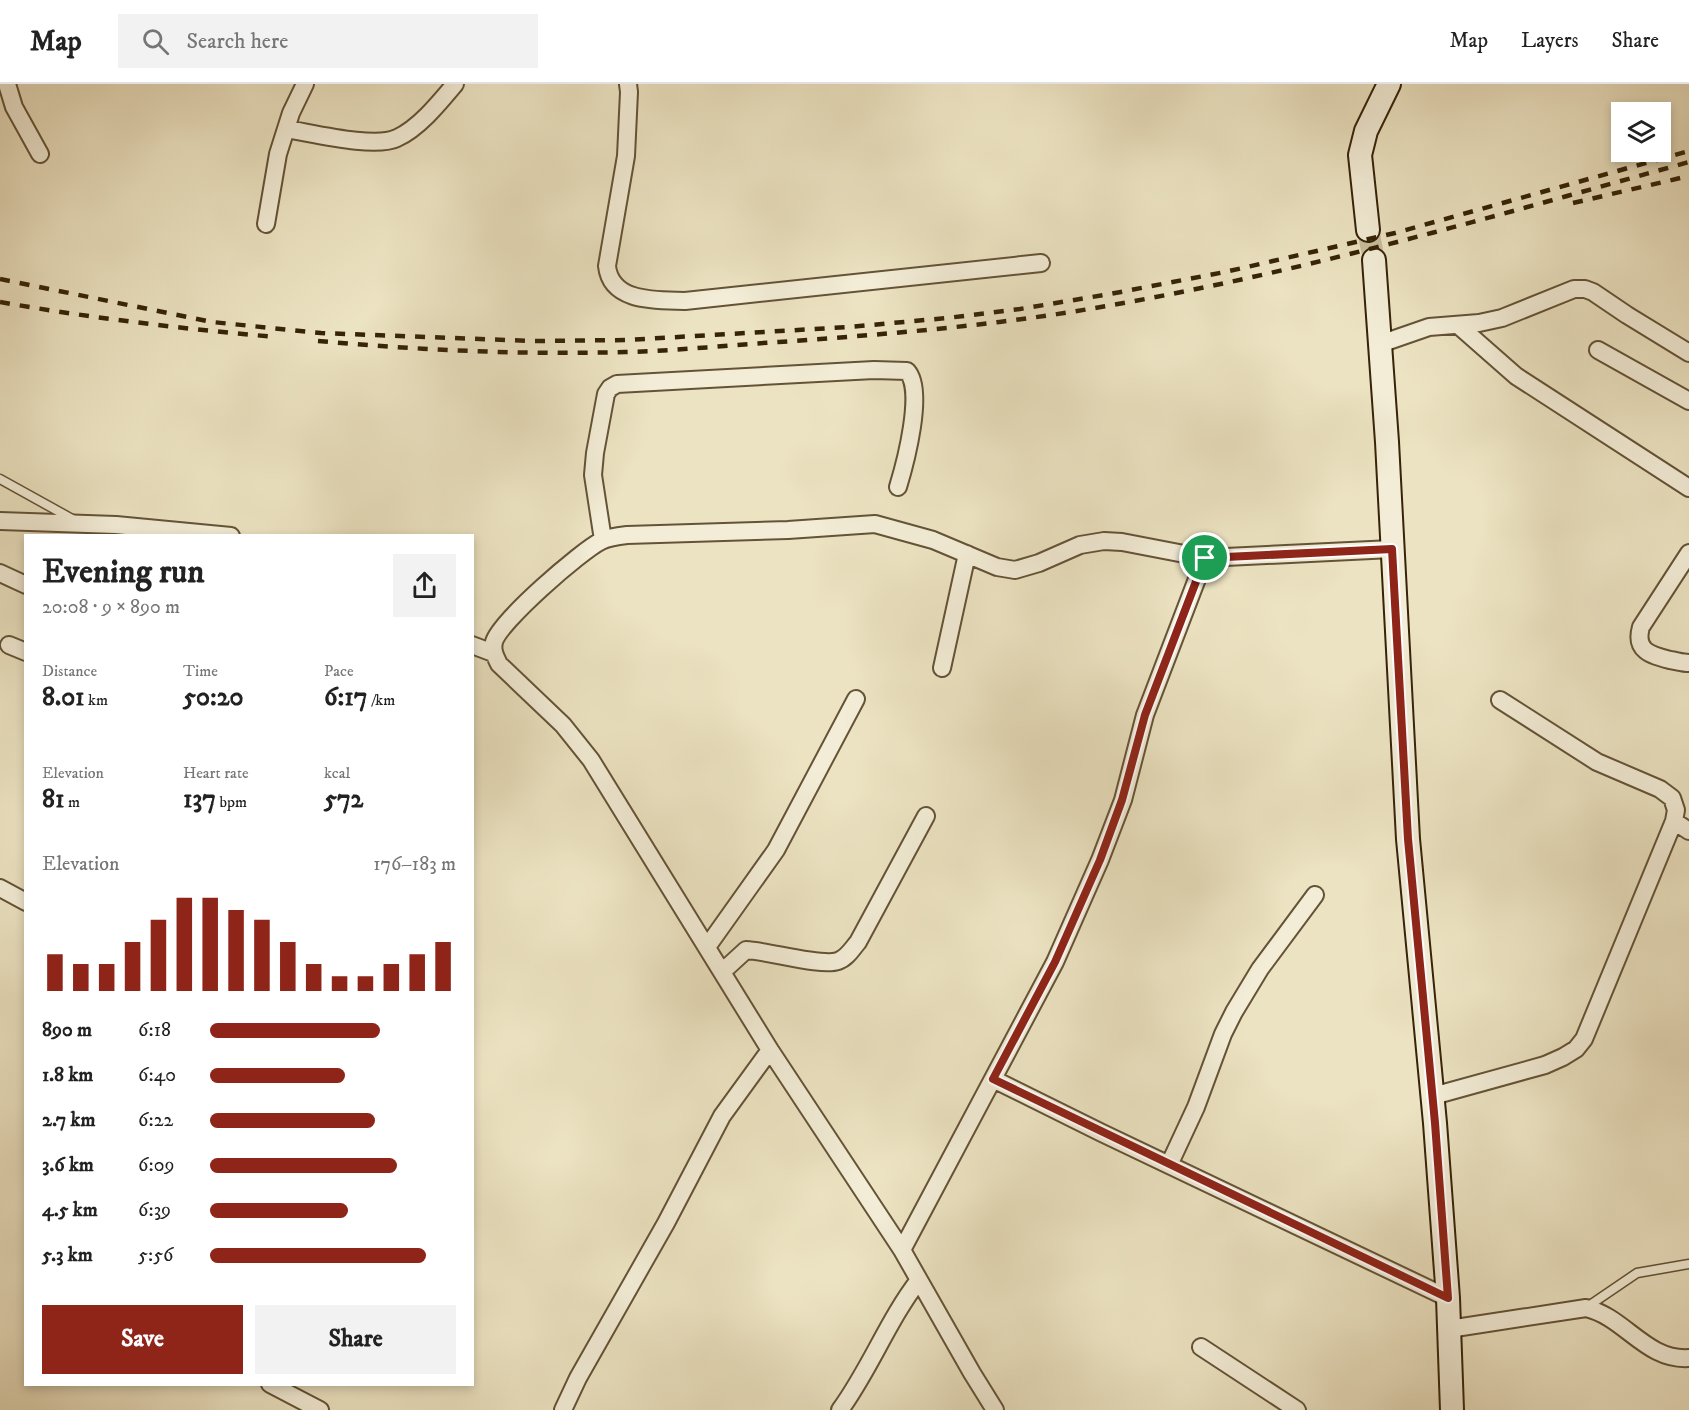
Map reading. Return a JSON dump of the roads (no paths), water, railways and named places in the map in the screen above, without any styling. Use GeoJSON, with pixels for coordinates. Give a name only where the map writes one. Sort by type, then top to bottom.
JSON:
{"type":"FeatureCollection","features":[{"type":"Feature","properties":{"kind":"street"},"geometry":{"type":"LineString","coordinates":[[7,84],[14,107],[40,154]]}},
{"type":"Feature","properties":{"kind":"street"},"geometry":{"type":"LineString","coordinates":[[266,224],[278,154],[304,84]]}},
{"type":"Feature","properties":{"kind":"street"},"geometry":{"type":"LineString","coordinates":[[286,129],[355,140],[387,141],[398,138],[418,123],[455,84]]}},
{"type":"Feature","properties":{"kind":"street"},"geometry":{"type":"LineString","coordinates":[[628,84],[626,156],[607,266],[608,277],[614,285],[631,296],[648,300],[685,301],[1041,263]]}},
{"type":"Feature","properties":{"kind":"street"},"geometry":{"type":"LineString","coordinates":[[1368,230],[1360,155],[1366,131],[1389,84]]}},
{"type":"Feature","properties":{"kind":"street"},"geometry":{"type":"LineString","coordinates":[[1374,260],[1408,839],[1433,1096],[1448,1298],[1452,1410]]}},
{"type":"Feature","properties":{"kind":"street"},"geometry":{"type":"LineString","coordinates":[[1380,344],[1416,331],[1502,318],[1574,289],[1585,289],[1689,353]]}},
{"type":"Feature","properties":{"kind":"street"},"geometry":{"type":"LineString","coordinates":[[1458,325],[1516,376],[1689,488]]}},
{"type":"Feature","properties":{"kind":"street"},"geometry":{"type":"LineString","coordinates":[[1598,350],[1689,401]]}},
{"type":"Feature","properties":{"kind":"street"},"geometry":{"type":"LineString","coordinates":[[603,540],[594,490],[594,464],[606,394],[617,384],[874,370],[907,371],[911,376],[913,386],[913,430],[898,487]]}},
{"type":"Feature","properties":{"kind":"street"},"geometry":{"type":"LineString","coordinates":[[0,521],[80,524],[212,534]]}},
{"type":"Feature","properties":{"kind":"street"},"geometry":{"type":"LineString","coordinates":[[995,1410],[902,1250],[770,1050],[591,760],[563,725],[499,664],[479,650],[520,608],[586,550],[603,540],[627,535],[788,530],[875,524],[933,540],[1003,569],[1015,570],[1039,563],[1080,545],[1104,540],[1205,558],[1392,549]]}},
{"type":"Feature","properties":{"kind":"street"},"geometry":{"type":"LineString","coordinates":[[1689,552],[1641,627],[1639,636],[1640,645],[1647,653],[1689,663]]}},
{"type":"Feature","properties":{"kind":"street"},"geometry":{"type":"LineString","coordinates":[[942,668],[968,554]]}},
{"type":"Feature","properties":{"kind":"street"},"geometry":{"type":"LineString","coordinates":[[902,1250],[1055,962],[1100,860],[1122,800],[1145,715],[1205,558]]}},
{"type":"Feature","properties":{"kind":"street"},"geometry":{"type":"LineString","coordinates":[[0,573],[24,584]]}},
{"type":"Feature","properties":{"kind":"street"},"geometry":{"type":"LineString","coordinates":[[9,645],[24,651]]}},
{"type":"Feature","properties":{"kind":"street"},"geometry":{"type":"LineString","coordinates":[[707,947],[776,850],[856,699]]}},
{"type":"Feature","properties":{"kind":"street"},"geometry":{"type":"LineString","coordinates":[[1433,1096],[1545,1065],[1576,1049],[1584,1039],[1674,821],[1676,810],[1672,798],[1660,789],[1597,762],[1500,700]]}},
{"type":"Feature","properties":{"kind":"street"},"geometry":{"type":"LineString","coordinates":[[722,972],[746,950],[822,962],[838,962],[846,957],[858,942],[926,816]]}},
{"type":"Feature","properties":{"kind":"street"},"geometry":{"type":"LineString","coordinates":[[1674,821],[1689,831]]}},
{"type":"Feature","properties":{"kind":"street"},"geometry":{"type":"LineString","coordinates":[[0,888],[24,901]]}},
{"type":"Feature","properties":{"kind":"street"},"geometry":{"type":"LineString","coordinates":[[1169,1165],[1205,1085],[1222,1034],[1260,969],[1315,895]]}},
{"type":"Feature","properties":{"kind":"street"},"geometry":{"type":"LineString","coordinates":[[564,1410],[578,1378],[666,1223],[722,1116],[770,1050]]}},
{"type":"Feature","properties":{"kind":"street"},"geometry":{"type":"LineString","coordinates":[[993,1079],[1448,1298]]}},
{"type":"Feature","properties":{"kind":"street"},"geometry":{"type":"LineString","coordinates":[[840,1410],[904,1300],[919,1280]]}},
{"type":"Feature","properties":{"kind":"street"},"geometry":{"type":"LineString","coordinates":[[1449,1329],[1586,1308],[1600,1311],[1653,1351],[1668,1357],[1689,1358]]}},
{"type":"Feature","properties":{"kind":"street"},"geometry":{"type":"LineString","coordinates":[[1201,1347],[1297,1410]]}},
{"type":"Feature","properties":{"kind":"street"},"geometry":{"type":"LineString","coordinates":[[274,1386],[320,1410]]}},
{"type":"Feature","properties":{"kind":"lane"},"geometry":{"type":"LineString","coordinates":[[0,478],[80,524]]}},
{"type":"Feature","properties":{"kind":"lane"},"geometry":{"type":"LineString","coordinates":[[1586,1308],[1637,1273],[1689,1264]]}},
{"type":"Feature","properties":{"kind":"tunnel"},"geometry":{"type":"LineString","coordinates":[[1368,230],[1374,260]]}},
{"type":"Feature","properties":{"kind":"railway"},"geometry":{"type":"LineString","coordinates":[[0,279],[212,322],[321,333],[534,341],[627,340],[849,327],[1020,309],[1225,272],[1395,233],[1689,151]]}},
{"type":"Feature","properties":{"kind":"railway"},"geometry":{"type":"LineString","coordinates":[[318,341],[472,351],[587,353],[821,339],[1029,318],[1185,291],[1330,259],[1474,222],[1689,162]]}},
{"type":"Feature","properties":{"kind":"railway"},"geometry":{"type":"LineString","coordinates":[[1573,203],[1689,176]]}},
{"type":"Feature","properties":{"kind":"railway"},"geometry":{"type":"LineString","coordinates":[[0,302],[138,323],[276,337]]}}]}
